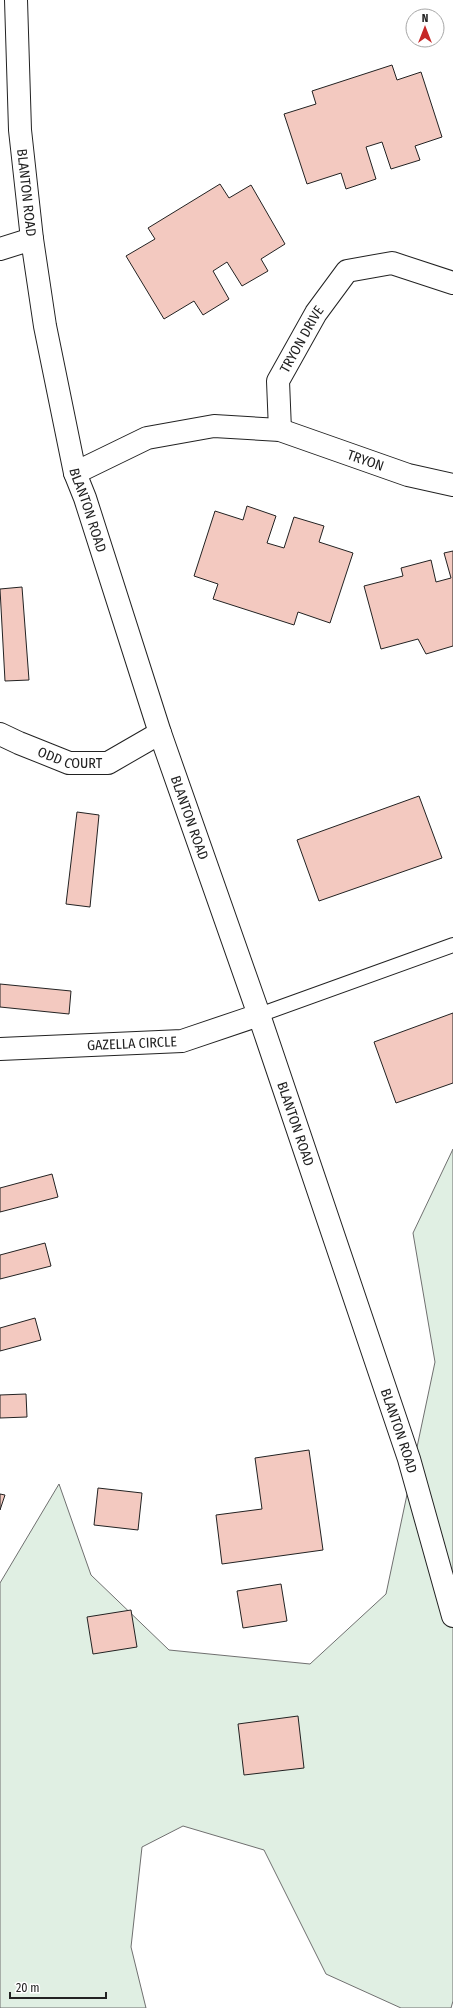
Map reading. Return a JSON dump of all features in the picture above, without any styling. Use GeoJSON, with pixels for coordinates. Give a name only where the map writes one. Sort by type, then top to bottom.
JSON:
{"type":"FeatureCollection","features":[{"type":"Feature","properties":{"kind":"street","name":"BLANTON ROAD"},"geometry":{"type":"LineString","coordinates":[[16,0],[20,130],[32,239],[45,326],[75,473],[85,498],[160,733],[259,1015],[409,1459],[453,1616]]}},
{"type":"Feature","properties":{"kind":"street"},"geometry":{"type":"LineString","coordinates":[[0,249],[32,239]]}},
{"type":"Feature","properties":{"kind":"street","name":"TRYON DRIVE"},"geometry":{"type":"LineString","coordinates":[[280,430],[278,381],[316,313],[347,271],[392,263],[453,282]]}},
{"type":"Feature","properties":{"kind":"street"},"geometry":{"type":"LineString","coordinates":[[75,473],[147,438],[214,426],[280,430]]}},
{"type":"Feature","properties":{"kind":"street","name":"TRYON"},"geometry":{"type":"LineString","coordinates":[[280,430],[408,475],[453,485]]}},
{"type":"Feature","properties":{"kind":"street","name":"ODD COURT"},"geometry":{"type":"LineString","coordinates":[[0,734],[69,763],[108,763],[160,733]]}},
{"type":"Feature","properties":{"kind":"street","name":"GAZELLA CIRCLE"},"geometry":{"type":"LineString","coordinates":[[0,1049],[182,1041],[259,1015]]}},
{"type":"Feature","properties":{"kind":"lane"},"geometry":{"type":"LineString","coordinates":[[259,1015],[453,945]]}},
{"type":"Feature","properties":{"kind":"green space"},"geometry":{"type":"Polygon","coordinates":[[[453,1149],[453,2001],[451,2008],[401,2008],[326,1974],[264,1850],[183,1826],[142,1847],[131,1947],[146,2008],[0,2008],[0,1583],[59,1484],[91,1575],[169,1650],[310,1664],[386,1594],[435,1362],[413,1233],[453,1149]]]}},
{"type":"Feature","properties":{"kind":"building"},"geometry":{"type":"Polygon","coordinates":[[[392,65],[397,80],[421,72],[442,137],[415,146],[420,160],[391,169],[382,142],[366,147],[376,179],[346,189],[341,173],[307,184],[284,114],[316,104],[312,91],[392,65]]]}},
{"type":"Feature","properties":{"kind":"building"},"geometry":{"type":"Polygon","coordinates":[[[220,184],[229,198],[251,185],[285,244],[261,259],[268,271],[242,286],[227,262],[213,271],[229,299],[203,315],[194,301],[164,319],[126,256],[155,239],[148,228],[220,184]]]}},
{"type":"Feature","properties":{"kind":"building"},"geometry":{"type":"Polygon","coordinates":[[[247,506],[276,516],[267,543],[284,548],[294,517],[324,526],[319,542],[353,553],[330,623],[298,612],[294,625],[213,599],[218,584],[194,576],[215,511],[243,520],[247,506]]]}},
{"type":"Feature","properties":{"kind":"building"},"geometry":{"type":"Polygon","coordinates":[[[453,551],[453,646],[426,654],[418,639],[381,649],[364,586],[403,576],[401,568],[431,560],[436,582],[451,578],[444,553],[453,551]]]}},
{"type":"Feature","properties":{"kind":"building"},"geometry":{"type":"Polygon","coordinates":[[[22,587],[29,680],[5,681],[0,589],[22,587]]]}},
{"type":"Feature","properties":{"kind":"building"},"geometry":{"type":"Polygon","coordinates":[[[419,796],[442,858],[319,901],[297,840],[419,796]]]}},
{"type":"Feature","properties":{"kind":"building"},"geometry":{"type":"Polygon","coordinates":[[[77,812],[99,815],[90,907],[66,904],[77,812]]]}},
{"type":"Feature","properties":{"kind":"building"},"geometry":{"type":"Polygon","coordinates":[[[0,984],[71,991],[69,1014],[0,1007],[0,984]]]}},
{"type":"Feature","properties":{"kind":"building"},"geometry":{"type":"Polygon","coordinates":[[[453,1013],[453,1083],[396,1103],[374,1042],[453,1013]]]}},
{"type":"Feature","properties":{"kind":"building"},"geometry":{"type":"Polygon","coordinates":[[[52,1174],[58,1197],[0,1212],[0,1188],[52,1174]]]}},
{"type":"Feature","properties":{"kind":"building"},"geometry":{"type":"Polygon","coordinates":[[[45,1243],[51,1266],[0,1279],[0,1255],[45,1243]]]}},
{"type":"Feature","properties":{"kind":"building"},"geometry":{"type":"Polygon","coordinates":[[[35,1318],[41,1340],[0,1351],[0,1328],[35,1318]]]}},
{"type":"Feature","properties":{"kind":"building"},"geometry":{"type":"Polygon","coordinates":[[[26,1394],[27,1417],[0,1418],[0,1395],[26,1394]]]}},
{"type":"Feature","properties":{"kind":"building"},"geometry":{"type":"Polygon","coordinates":[[[309,1450],[323,1550],[222,1564],[216,1515],[262,1509],[255,1458],[309,1450]]]}},
{"type":"Feature","properties":{"kind":"building"},"geometry":{"type":"Polygon","coordinates":[[[98,1488],[142,1493],[138,1530],[94,1525],[98,1488]]]}},
{"type":"Feature","properties":{"kind":"building"},"geometry":{"type":"Polygon","coordinates":[[[0,1494],[5,1495],[0,1510],[0,1494]]]}},
{"type":"Feature","properties":{"kind":"building"},"geometry":{"type":"Polygon","coordinates":[[[281,1584],[287,1621],[243,1628],[237,1591],[281,1584]]]}},
{"type":"Feature","properties":{"kind":"building"},"geometry":{"type":"Polygon","coordinates":[[[131,1610],[137,1647],[93,1654],[87,1617],[131,1610]]]}},
{"type":"Feature","properties":{"kind":"building"},"geometry":{"type":"Polygon","coordinates":[[[298,1716],[304,1768],[244,1775],[238,1724],[298,1716]]]}}]}
